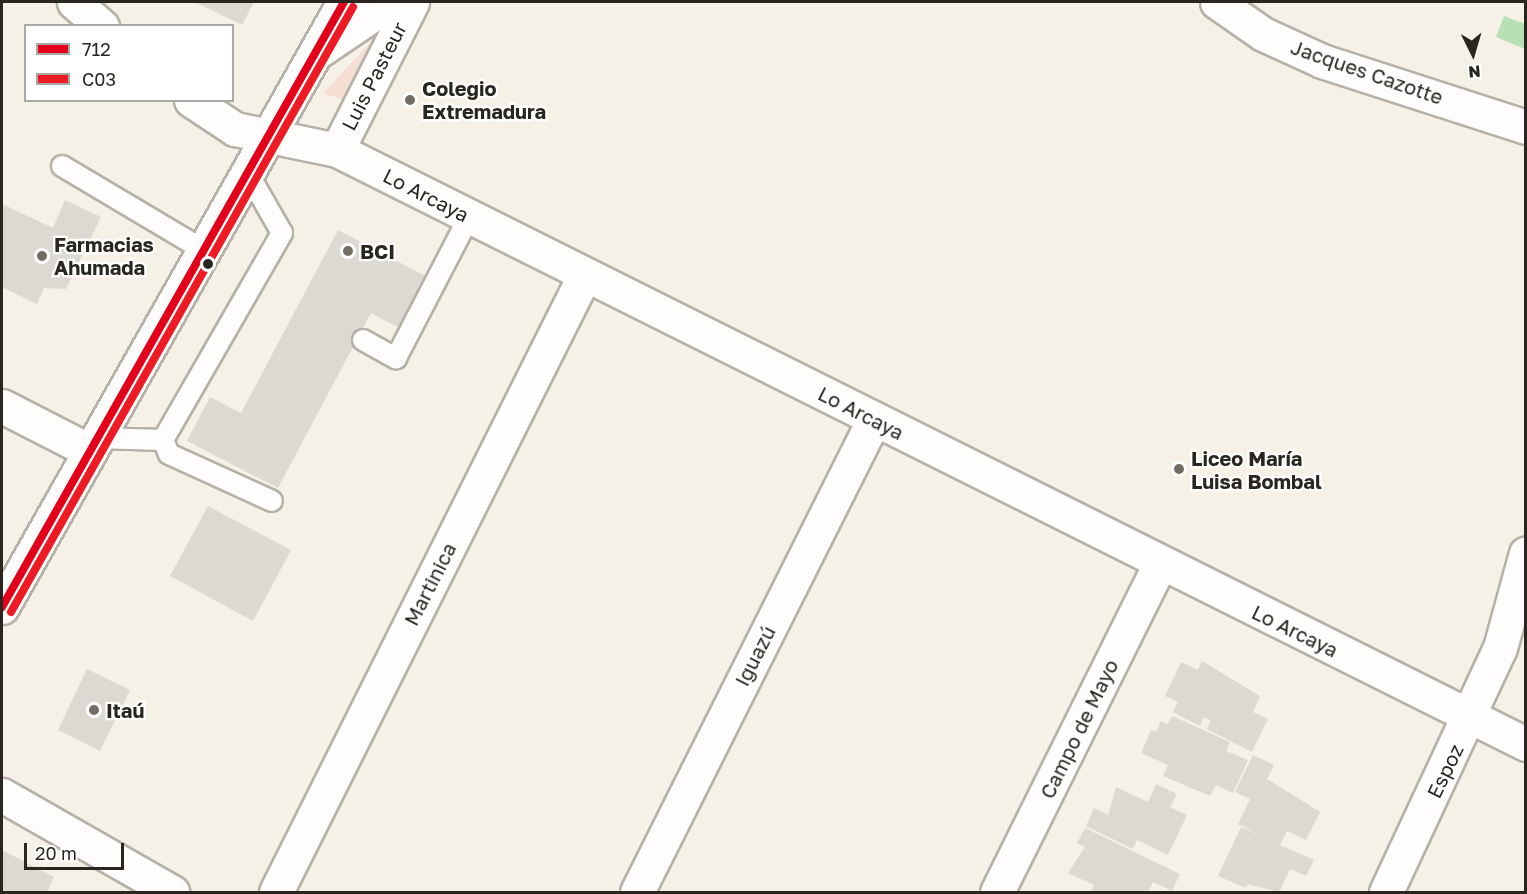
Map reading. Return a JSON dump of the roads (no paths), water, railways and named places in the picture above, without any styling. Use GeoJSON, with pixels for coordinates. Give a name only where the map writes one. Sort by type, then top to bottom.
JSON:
{"type":"FeatureCollection","features":[{"type":"Feature","properties":{"kind":"street"},"geometry":{"type":"LineString","coordinates":[[74,2],[100,24]]}},
{"type":"Feature","properties":{"kind":"street"},"geometry":{"type":"LineString","coordinates":[[2,607],[265,136],[344,2]]}},
{"type":"Feature","properties":{"kind":"street"},"geometry":{"type":"LineString","coordinates":[[314,54],[391,2]]}},
{"type":"Feature","properties":{"kind":"street","name":"Luis Pasteur"},"geometry":{"type":"LineString","coordinates":[[337,150],[412,2]]}},
{"type":"Feature","properties":{"kind":"street","name":"Jacques Cazotte"},"geometry":{"type":"LineString","coordinates":[[1217,2],[1263,34],[1322,61],[1526,127]]}},
{"type":"Feature","properties":{"kind":"street","name":"Lo Arcaya"},"geometry":{"type":"LineString","coordinates":[[194,102],[220,122],[265,136],[337,150],[584,276],[874,419],[1159,565],[1526,744]]}},
{"type":"Feature","properties":{"kind":"street","name":"Martinica"},"geometry":{"type":"LineString","coordinates":[[276,892],[584,276]]}},
{"type":"Feature","properties":{"kind":"street"},"geometry":{"type":"LineString","coordinates":[[2,406],[93,444]]}},
{"type":"Feature","properties":{"kind":"street","name":"Iguazú"},"geometry":{"type":"LineString","coordinates":[[637,892],[874,419]]}},
{"type":"Feature","properties":{"kind":"street","name":"Espoz"},"geometry":{"type":"LineString","coordinates":[[1386,892],[1471,717],[1500,648],[1526,554]]}},
{"type":"Feature","properties":{"kind":"street","name":"Campo de Mayo"},"geometry":{"type":"LineString","coordinates":[[998,892],[1159,565]]}},
{"type":"Feature","properties":{"kind":"street","name":"Espoz"},"geometry":{"type":"LineString","coordinates":[[1500,648],[1526,607]]}},
{"type":"Feature","properties":{"kind":"street"},"geometry":{"type":"LineString","coordinates":[[2,795],[172,892]]}},
{"type":"Feature","properties":{"kind":"lane"},"geometry":{"type":"LineString","coordinates":[[62,166],[202,249]]}},
{"type":"Feature","properties":{"kind":"lane"},"geometry":{"type":"LineString","coordinates":[[163,440],[282,233],[246,170]]}},
{"type":"Feature","properties":{"kind":"lane"},"geometry":{"type":"LineString","coordinates":[[363,340],[396,358],[469,217]]}},
{"type":"Feature","properties":{"kind":"lane"},"geometry":{"type":"LineString","coordinates":[[93,444],[163,440]]}},
{"type":"Feature","properties":{"kind":"lane"},"geometry":{"type":"LineString","coordinates":[[163,440],[169,454],[272,501]]}},
{"type":"Feature","properties":{"kind":"place","name":"Colegio Extremadura"},"geometry":{"type":"Point","coordinates":[410,100]}},
{"type":"Feature","properties":{"kind":"place","name":"BCI"},"geometry":{"type":"Point","coordinates":[348,251]}},
{"type":"Feature","properties":{"kind":"place","name":"Farmacias Ahumada"},"geometry":{"type":"Point","coordinates":[42,256]}},
{"type":"Feature","properties":{"kind":"place","name":"Liceo María Luisa Bombal"},"geometry":{"type":"Point","coordinates":[1179,469]}},
{"type":"Feature","properties":{"kind":"place","name":"Itaú"},"geometry":{"type":"Point","coordinates":[94,710]}}]}
